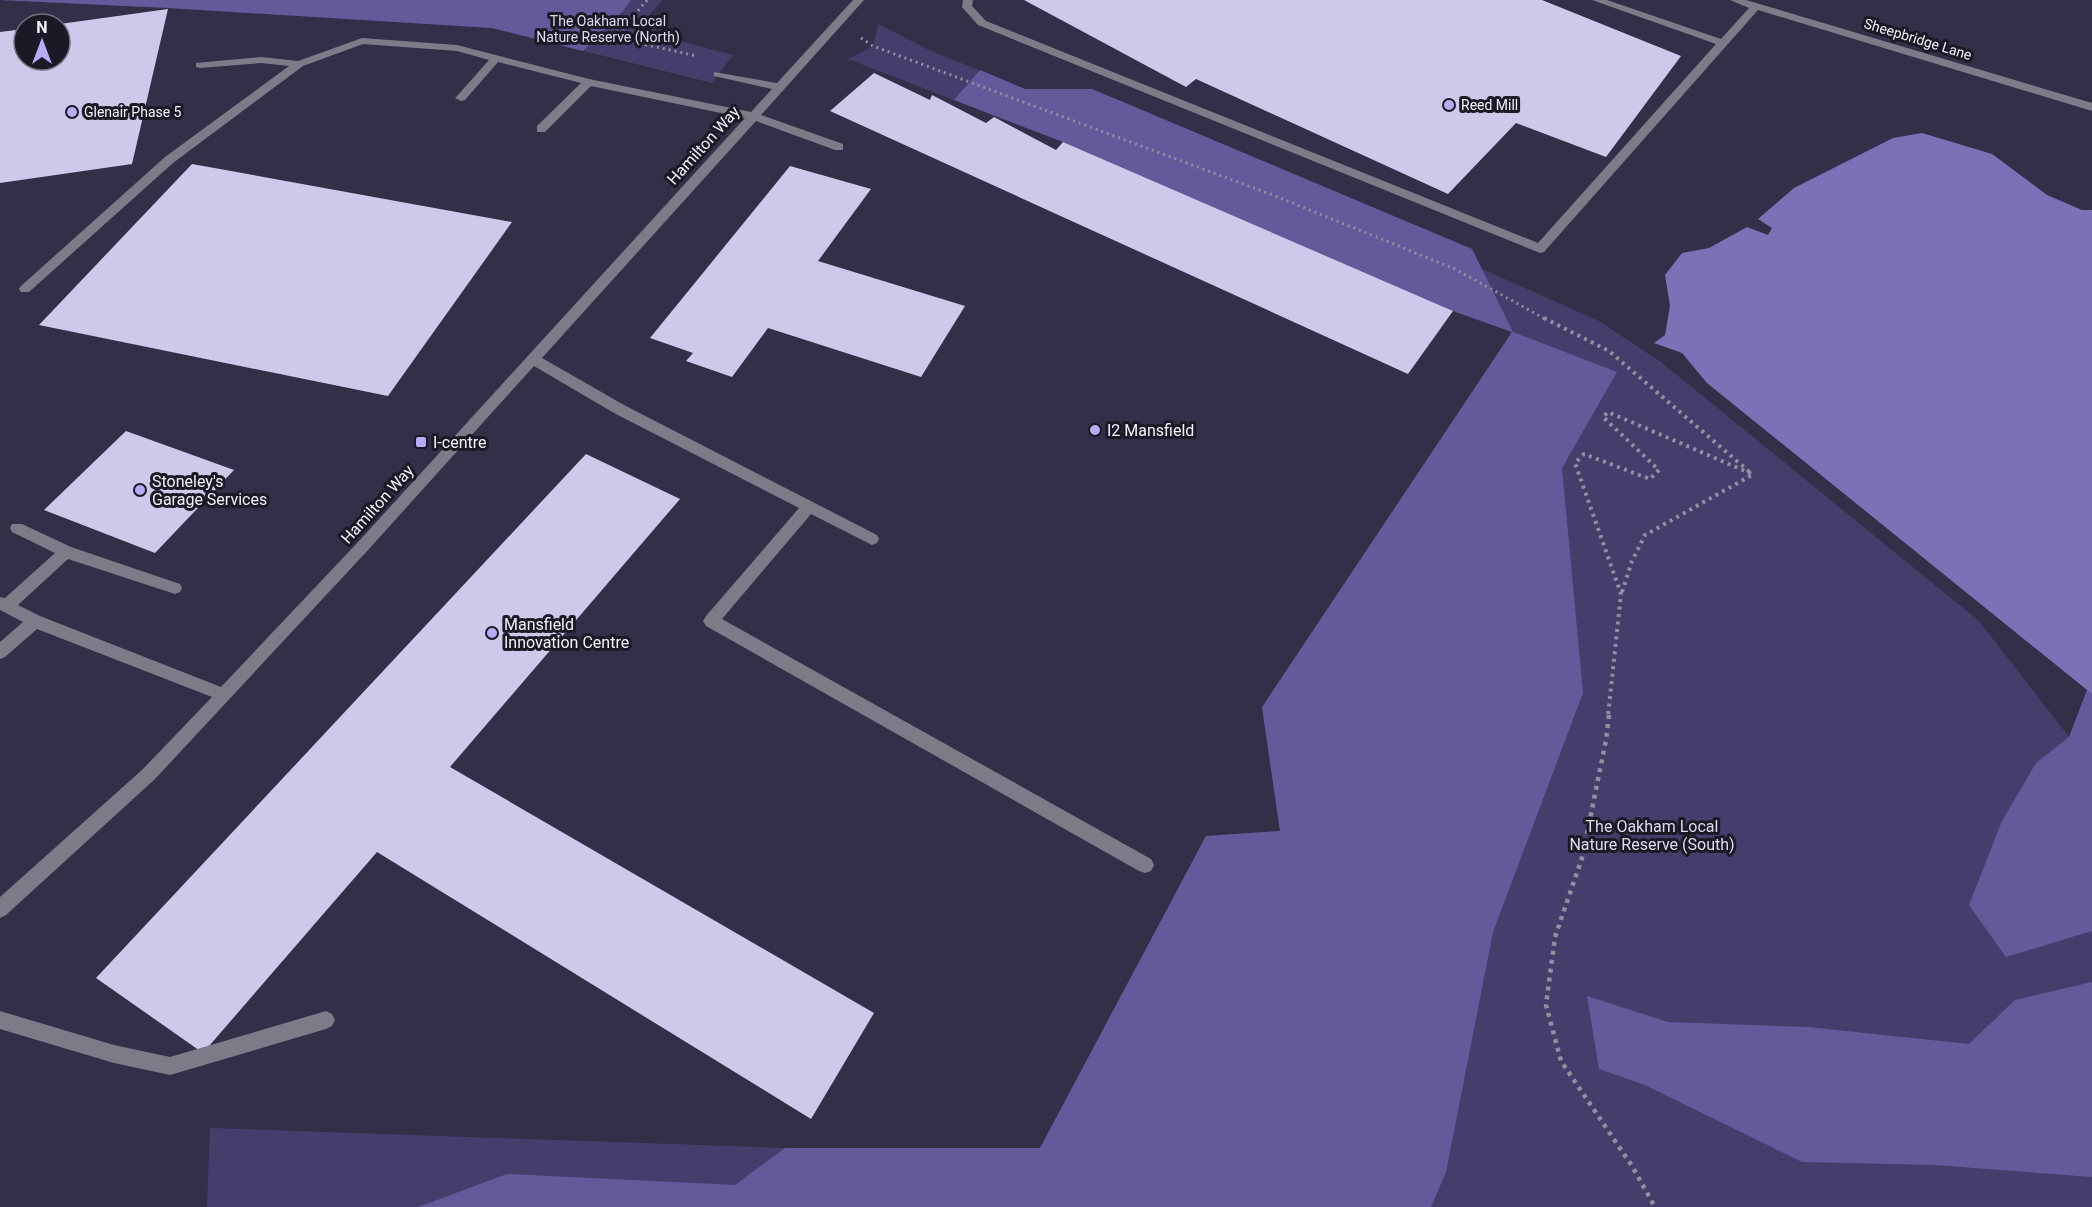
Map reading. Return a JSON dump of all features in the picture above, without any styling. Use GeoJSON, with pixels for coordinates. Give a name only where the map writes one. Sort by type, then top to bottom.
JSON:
{"type":"FeatureCollection","features":[{"type":"Feature","properties":{"kind":"street","name":"Hamilton Way"},"geometry":{"type":"LineString","coordinates":[[0,909],[149,774],[224,695],[364,546],[859,0]]}},
{"type":"Feature","properties":{"kind":"street"},"geometry":{"type":"LineString","coordinates":[[968,0],[967,7],[982,23],[1540,249],[1756,6]]}},
{"type":"Feature","properties":{"kind":"street"},"geometry":{"type":"LineString","coordinates":[[1597,0],[1723,43]]}},
{"type":"Feature","properties":{"kind":"street","name":"Sheepbridge Lane"},"geometry":{"type":"LineString","coordinates":[[1735,0],[2092,107]]}},
{"type":"Feature","properties":{"kind":"street"},"geometry":{"type":"LineString","coordinates":[[25,290],[169,160],[299,64],[362,41],[457,48],[589,82],[753,116],[839,147]]}},
{"type":"Feature","properties":{"kind":"street"},"geometry":{"type":"LineString","coordinates":[[460,98],[496,58]]}},
{"type":"Feature","properties":{"kind":"street"},"geometry":{"type":"LineString","coordinates":[[200,65],[261,60],[299,64]]}},
{"type":"Feature","properties":{"kind":"street"},"geometry":{"type":"LineString","coordinates":[[718,74],[779,87]]}},
{"type":"Feature","properties":{"kind":"street"},"geometry":{"type":"LineString","coordinates":[[541,129],[589,82]]}},
{"type":"Feature","properties":{"kind":"street"},"geometry":{"type":"LineString","coordinates":[[533,359],[619,409],[872,539]]}},
{"type":"Feature","properties":{"kind":"street"},"geometry":{"type":"LineString","coordinates":[[808,507],[711,621],[1145,865]]}},
{"type":"Feature","properties":{"kind":"street"},"geometry":{"type":"LineString","coordinates":[[17,528],[66,552],[175,588]]}},
{"type":"Feature","properties":{"kind":"street"},"geometry":{"type":"LineString","coordinates":[[66,552],[3,604],[34,621],[224,695]]}},
{"type":"Feature","properties":{"kind":"street"},"geometry":{"type":"LineString","coordinates":[[0,652],[34,621]]}},
{"type":"Feature","properties":{"kind":"street"},"geometry":{"type":"LineString","coordinates":[[0,1020],[114,1054],[170,1066],[326,1020]]}},
{"type":"Feature","properties":{"kind":"path"},"geometry":{"type":"LineString","coordinates":[[647,0],[620,32],[625,40],[704,58]]}},
{"type":"Feature","properties":{"kind":"path"},"geometry":{"type":"LineString","coordinates":[[838,23],[873,46],[1278,197],[1455,269],[1556,326],[1609,351],[1752,474]]}},
{"type":"Feature","properties":{"kind":"path"},"geometry":{"type":"LineString","coordinates":[[1621,594],[1575,463],[1584,454],[1650,479],[1659,470],[1604,417],[1608,412],[1752,474]]}},
{"type":"Feature","properties":{"kind":"path"},"geometry":{"type":"LineString","coordinates":[[1655,1207],[1632,1166],[1561,1061],[1546,1005],[1555,937],[1582,858],[1606,740],[1621,594],[1632,561],[1645,535],[1752,474]]}},
{"type":"Feature","properties":{"kind":"green space","name":"The Oakham Local Nature Reserve (North)"},"geometry":{"type":"Polygon","coordinates":[[[0,0],[662,0],[637,30],[733,55],[712,83],[492,28],[0,0]]]}},
{"type":"Feature","properties":{"kind":"green space","name":"The Oakham Local Nature Reserve (South)"},"geometry":{"type":"Polygon","coordinates":[[[878,24],[929,50],[1025,89],[1092,89],[1472,249],[1482,269],[1599,321],[1661,362],[1979,621],[2069,737],[2092,753],[2092,1207],[207,1207],[210,1128],[785,1148],[1040,1148],[1206,836],[1280,831],[1262,707],[1512,332],[1453,311],[1063,142],[848,59],[873,46],[878,24]]]}},
{"type":"Feature","properties":{"kind":"shaded area","name":"The Oakham Local Nature Reserve (North)"},"geometry":{"type":"Polygon","coordinates":[[[0,0],[631,0],[583,51],[492,28],[0,0]]]}},
{"type":"Feature","properties":{"kind":"shaded area"},"geometry":{"type":"Polygon","coordinates":[[[980,70],[1025,89],[1092,89],[1472,249],[1513,332],[1617,372],[1562,468],[1583,693],[1493,932],[1446,1172],[1431,1207],[418,1207],[507,1174],[735,1185],[785,1148],[1040,1148],[1206,836],[1280,831],[1262,707],[1512,332],[1453,311],[1063,142],[954,100],[980,70]]]}},
{"type":"Feature","properties":{"kind":"shaded area"},"geometry":{"type":"Polygon","coordinates":[[[1922,133],[1992,154],[2047,195],[2082,210],[2092,210],[2092,694],[1707,383],[1682,353],[1654,343],[1665,335],[1670,306],[1665,275],[1682,253],[1709,248],[1747,227],[1768,235],[1772,228],[1758,219],[1794,188],[1893,138],[1922,133]]]}},
{"type":"Feature","properties":{"kind":"shaded area"},"geometry":{"type":"Polygon","coordinates":[[[2087,690],[2092,694],[2092,931],[2006,957],[1969,905],[2002,821],[2036,763],[2069,737],[2087,690]]]}},
{"type":"Feature","properties":{"kind":"shaded area"},"geometry":{"type":"Polygon","coordinates":[[[2092,982],[2092,1177],[1935,1165],[1802,1162],[1645,1085],[1599,1069],[1587,996],[1668,1022],[1808,1027],[1969,1044],[2015,1000],[2092,982]]]}},
{"type":"Feature","properties":{"kind":"building","name":"Reed Mill"},"geometry":{"type":"Polygon","coordinates":[[[1024,0],[1542,0],[1681,56],[1606,157],[1516,123],[1448,194],[1196,79],[1186,87],[1024,0]]]}},
{"type":"Feature","properties":{"kind":"building","name":"Glenair Phase 5"},"geometry":{"type":"Polygon","coordinates":[[[168,9],[132,164],[0,183],[0,32],[12,30],[12,72],[72,72],[72,22],[168,9]]]}},
{"type":"Feature","properties":{"kind":"building"},"geometry":{"type":"Polygon","coordinates":[[[874,73],[930,100],[932,95],[986,123],[994,117],[1056,150],[1063,142],[1453,311],[1408,374],[830,111],[874,73]]]}},
{"type":"Feature","properties":{"kind":"building"},"geometry":{"type":"Polygon","coordinates":[[[192,164],[512,222],[388,396],[39,325],[192,164]]]}},
{"type":"Feature","properties":{"kind":"building"},"geometry":{"type":"Polygon","coordinates":[[[790,166],[871,189],[818,261],[965,306],[921,377],[768,328],[732,377],[686,361],[693,353],[650,338],[790,166]]]}},
{"type":"Feature","properties":{"kind":"building","name":"Stoneley's Garage Services"},"geometry":{"type":"Polygon","coordinates":[[[126,431],[234,470],[155,553],[44,510],[126,431]]]}},
{"type":"Feature","properties":{"kind":"building"},"geometry":{"type":"Polygon","coordinates":[[[586,454],[680,499],[450,767],[874,1013],[811,1119],[377,852],[203,1053],[96,978],[586,454]]]}},
{"type":"Feature","properties":{"kind":"place","name":"Reed Mill"},"geometry":{"type":"Point","coordinates":[1449,105]}},
{"type":"Feature","properties":{"kind":"place","name":"Glenair Phase 5"},"geometry":{"type":"Point","coordinates":[72,112]}},
{"type":"Feature","properties":{"kind":"place","name":"I2 Mansfield"},"geometry":{"type":"Point","coordinates":[1095,430]}},
{"type":"Feature","properties":{"kind":"place","name":"I-centre"},"geometry":{"type":"Point","coordinates":[421,442]}},
{"type":"Feature","properties":{"kind":"place","name":"Stoneley's Garage Services"},"geometry":{"type":"Point","coordinates":[140,490]}},
{"type":"Feature","properties":{"kind":"place","name":"Mansfield Innovation Centre"},"geometry":{"type":"Point","coordinates":[492,633]}}]}
